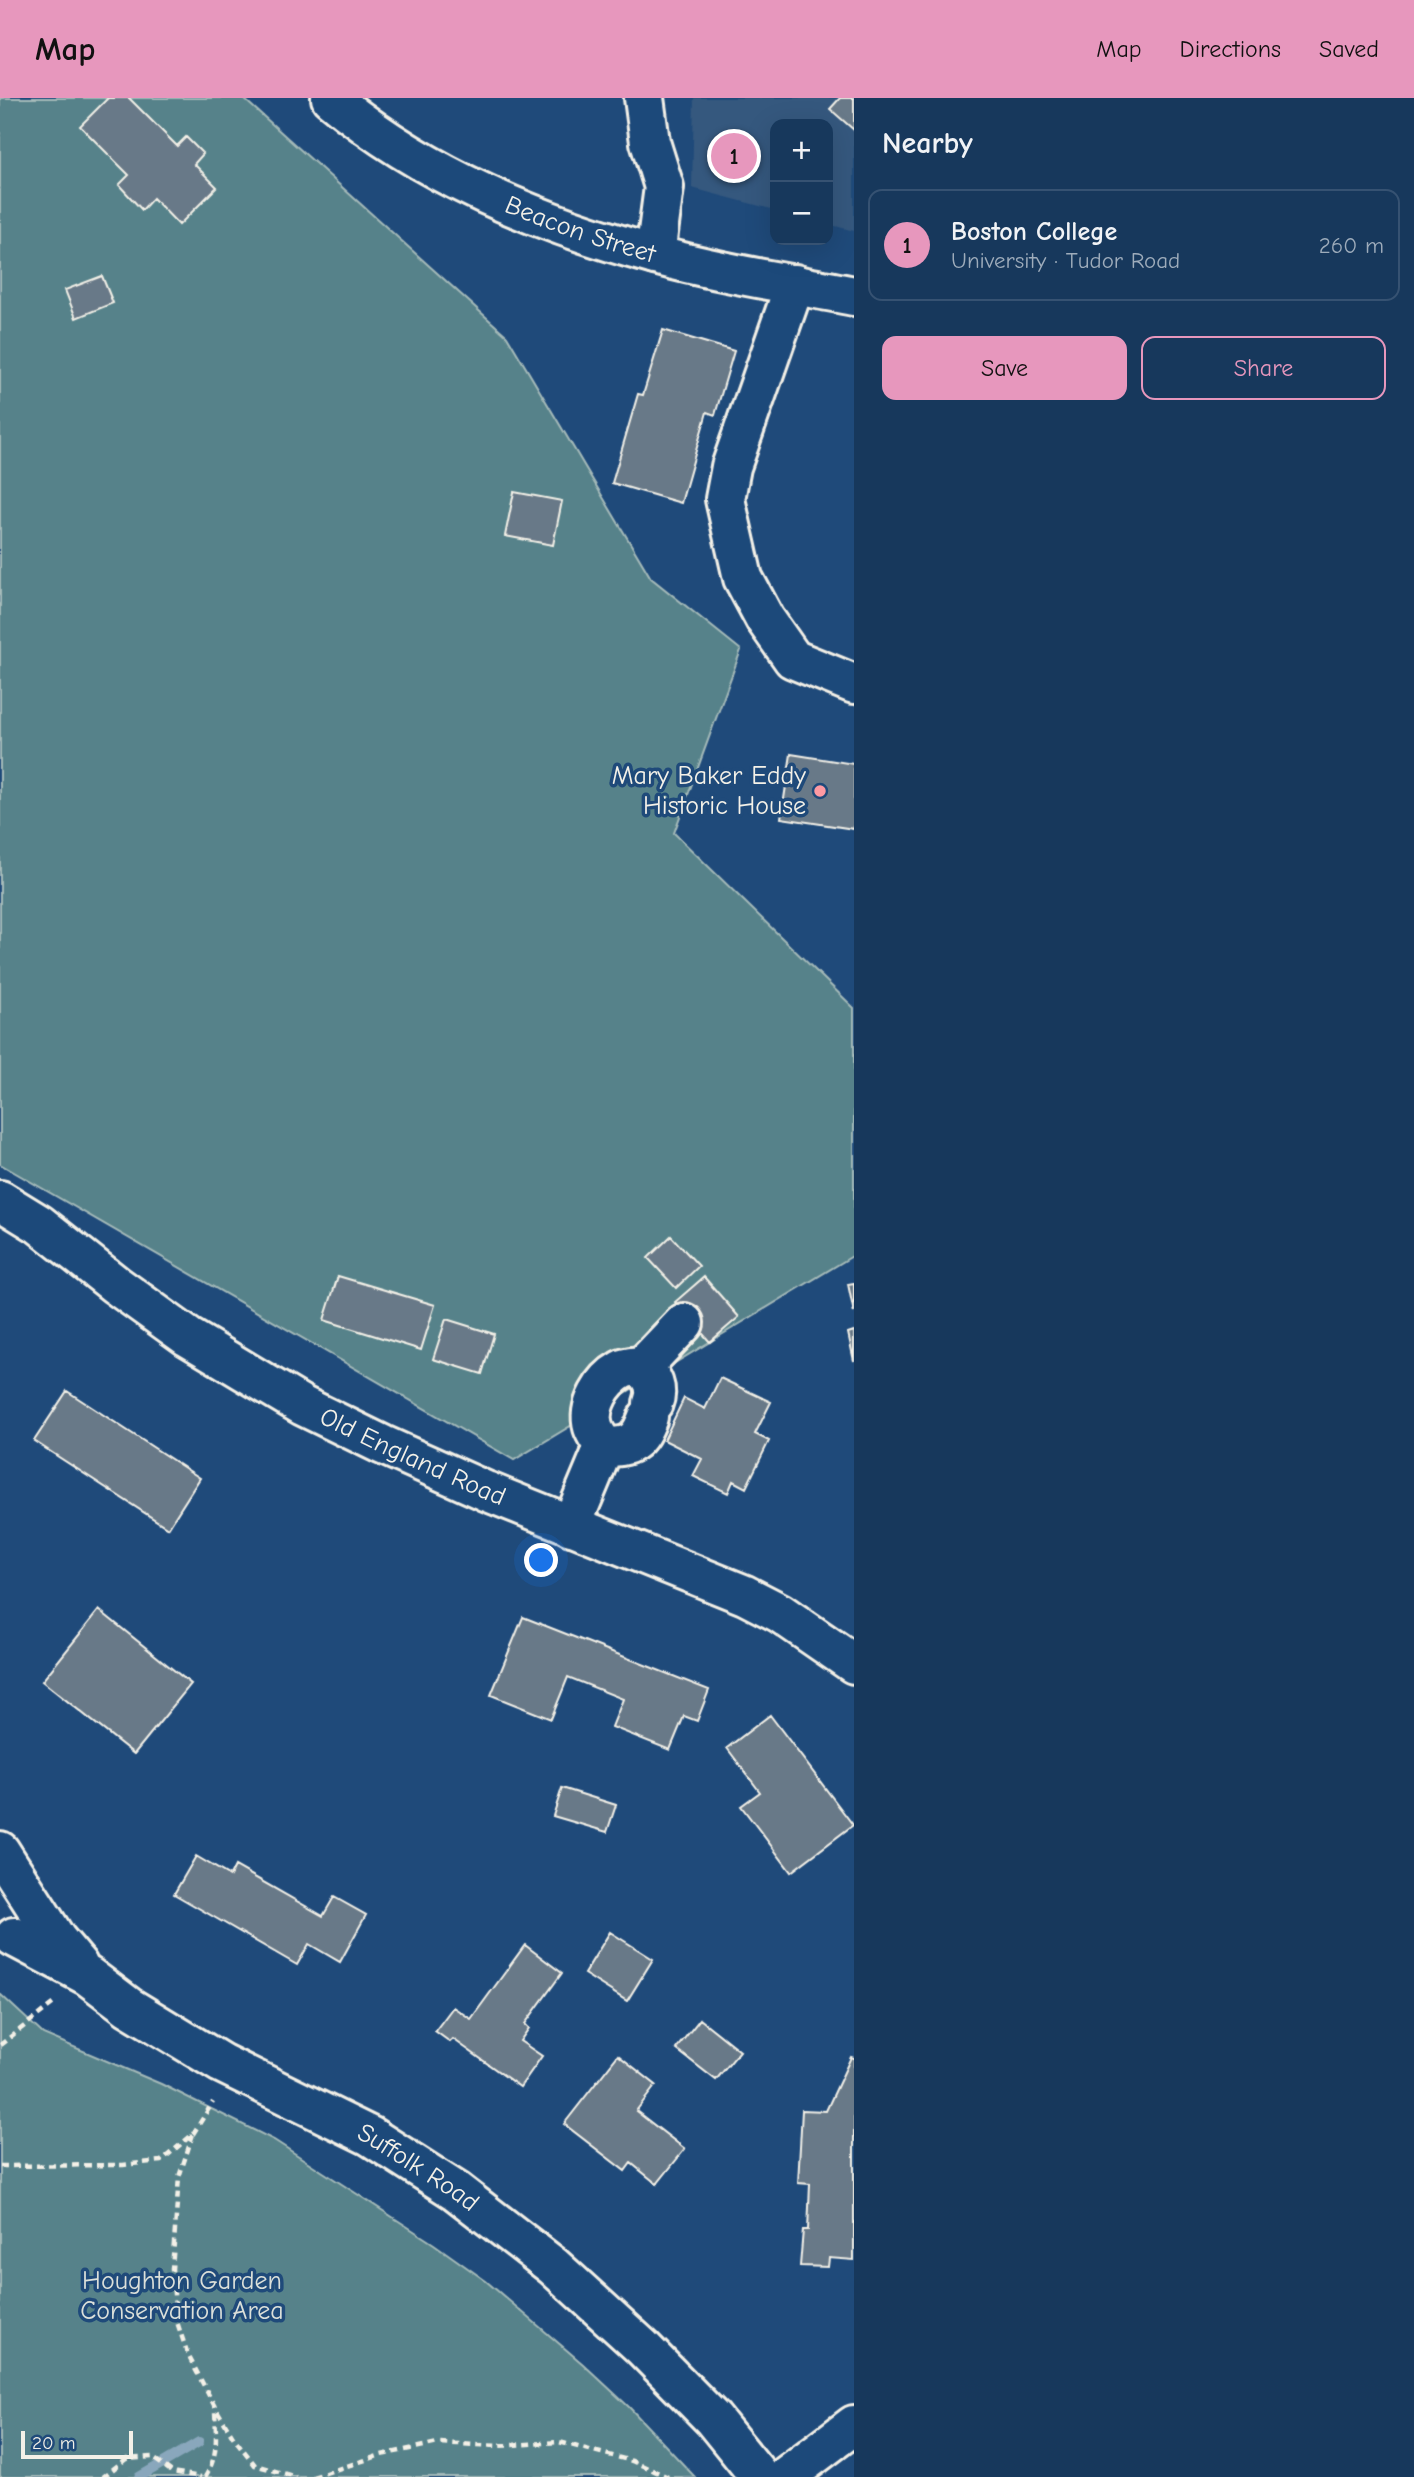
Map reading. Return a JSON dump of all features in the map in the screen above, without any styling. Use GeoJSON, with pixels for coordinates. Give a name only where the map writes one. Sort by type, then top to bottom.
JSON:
{"type":"FeatureCollection","features":[{"type":"Feature","properties":{"kind":"street","name":"Beacon Street"},"geometry":{"type":"LineString","coordinates":[[331,98],[352,116],[437,171],[525,213],[655,255],[854,296]]}},
{"type":"Feature","properties":{"kind":"street"},"geometry":{"type":"LineString","coordinates":[[643,98],[650,142],[664,187],[655,255]]}},
{"type":"Feature","properties":{"kind":"street"},"geometry":{"type":"LineString","coordinates":[[795,284],[732,467],[725,499],[743,578],[765,619],[793,659],[854,684]]}},
{"type":"Feature","properties":{"kind":"street","name":"Old England Road"},"geometry":{"type":"LineString","coordinates":[[0,1200],[39,1224],[187,1337],[264,1385],[393,1450],[571,1526],[745,1595],[780,1613],[854,1664]]}},
{"type":"Feature","properties":{"kind":"street"},"geometry":{"type":"LineString","coordinates":[[604,1447],[593,1429],[591,1415],[598,1394],[607,1379],[624,1368],[643,1366],[684,1323]]}},
{"type":"Feature","properties":{"kind":"street"},"geometry":{"type":"LineString","coordinates":[[604,1447],[624,1447],[633,1443],[643,1430],[657,1392],[652,1378],[643,1366]]}},
{"type":"Feature","properties":{"kind":"street"},"geometry":{"type":"LineString","coordinates":[[571,1526],[604,1447]]}},
{"type":"Feature","properties":{"kind":"street"},"geometry":{"type":"LineString","coordinates":[[0,1851],[57,1940],[88,1976]]}},
{"type":"Feature","properties":{"kind":"street","name":"Suffolk Road"},"geometry":{"type":"LineString","coordinates":[[14,1937],[88,1976],[129,2007],[221,2063],[370,2136],[509,2229],[660,2364],[713,2419],[760,2477]]}},
{"type":"Feature","properties":{"kind":"street"},"geometry":{"type":"LineString","coordinates":[[785,2477],[854,2426]]}},
{"type":"Feature","properties":{"kind":"path"},"geometry":{"type":"LineString","coordinates":[[0,2045],[88,1976]]}},
{"type":"Feature","properties":{"kind":"path"},"geometry":{"type":"LineString","coordinates":[[0,2166],[123,2165],[161,2161],[193,2134],[179,2177],[172,2269],[176,2319],[188,2355],[215,2407],[255,2465],[296,2477]]}},
{"type":"Feature","properties":{"kind":"path"},"geometry":{"type":"LineString","coordinates":[[103,2477],[126,2459],[152,2457],[172,2472],[203,2477],[213,2464],[217,2448],[215,2407]]}},
{"type":"Feature","properties":{"kind":"path"},"geometry":{"type":"LineString","coordinates":[[313,2477],[381,2455],[438,2443],[498,2446],[559,2442],[632,2462],[668,2477]]}},
{"type":"Feature","properties":{"kind":"shaded area"},"geometry":{"type":"Polygon","coordinates":[[[694,98],[854,98],[854,231],[833,225],[833,119],[770,119],[770,209],[692,188],[694,98]]]}},
{"type":"Feature","properties":{"kind":"green space"},"geometry":{"type":"Polygon","coordinates":[[[0,98],[243,98],[507,336],[651,578],[741,650],[674,833],[854,1008],[854,1255],[514,1460],[0,1164],[0,98]]]}},
{"type":"Feature","properties":{"kind":"green space","name":"Houghton Garden Conservation Area"},"geometry":{"type":"Polygon","coordinates":[[[0,1994],[43,2034],[161,2084],[274,2140],[434,2244],[486,2281],[583,2364],[629,2407],[695,2477],[0,2477],[0,1994]]]}},
{"type":"Feature","properties":{"kind":"building"},"geometry":{"type":"Polygon","coordinates":[[[108,98],[129,98],[177,146],[186,137],[203,154],[194,164],[217,187],[179,225],[153,198],[142,210],[119,185],[129,175],[80,126],[108,98]]]}},
{"type":"Feature","properties":{"kind":"building"},"geometry":{"type":"Polygon","coordinates":[[[840,98],[854,98],[854,130],[830,109],[840,98]]]}},
{"type":"Feature","properties":{"kind":"building"},"geometry":{"type":"Polygon","coordinates":[[[102,276],[113,303],[76,318],[65,290],[102,276]]]}},
{"type":"Feature","properties":{"kind":"building"},"geometry":{"type":"Polygon","coordinates":[[[663,330],[734,351],[715,415],[707,412],[681,503],[612,483],[638,394],[643,395],[663,330]]]}},
{"type":"Feature","properties":{"kind":"building"},"geometry":{"type":"Polygon","coordinates":[[[514,492],[562,501],[553,545],[505,536],[514,492]]]}},
{"type":"Feature","properties":{"kind":"building","name":"Mary Baker Eddy Historic House"},"geometry":{"type":"Polygon","coordinates":[[[791,754],[854,764],[854,829],[781,818],[791,754]]]}},
{"type":"Feature","properties":{"kind":"building"},"geometry":{"type":"Polygon","coordinates":[[[671,1236],[699,1266],[676,1288],[648,1258],[671,1236]]]}},
{"type":"Feature","properties":{"kind":"building"},"geometry":{"type":"Polygon","coordinates":[[[338,1276],[435,1305],[421,1350],[324,1320],[338,1276]]]}},
{"type":"Feature","properties":{"kind":"building"},"geometry":{"type":"Polygon","coordinates":[[[704,1277],[739,1317],[710,1342],[675,1302],[704,1277]]]}},
{"type":"Feature","properties":{"kind":"building"},"geometry":{"type":"Polygon","coordinates":[[[854,1283],[854,1313],[848,1284],[854,1283]]]}},
{"type":"Feature","properties":{"kind":"building"},"geometry":{"type":"Polygon","coordinates":[[[446,1319],[494,1334],[482,1374],[433,1359],[446,1319]]]}},
{"type":"Feature","properties":{"kind":"building"},"geometry":{"type":"Polygon","coordinates":[[[854,1331],[854,1361],[848,1333],[854,1331]]]}},
{"type":"Feature","properties":{"kind":"building"},"geometry":{"type":"Polygon","coordinates":[[[720,1378],[771,1402],[755,1434],[769,1441],[746,1488],[733,1481],[728,1493],[693,1476],[702,1459],[664,1440],[684,1398],[705,1409],[720,1378]]]}},
{"type":"Feature","properties":{"kind":"building"},"geometry":{"type":"Polygon","coordinates":[[[67,1391],[200,1478],[168,1528],[34,1441],[67,1391]]]}},
{"type":"Feature","properties":{"kind":"building"},"geometry":{"type":"Polygon","coordinates":[[[99,1610],[191,1684],[134,1754],[42,1681],[99,1610]]]}},
{"type":"Feature","properties":{"kind":"building"},"geometry":{"type":"Polygon","coordinates":[[[523,1617],[709,1690],[697,1721],[684,1716],[670,1750],[612,1727],[623,1699],[568,1677],[551,1719],[491,1695],[523,1617]]]}},
{"type":"Feature","properties":{"kind":"building"},"geometry":{"type":"Polygon","coordinates":[[[770,1715],[853,1825],[791,1872],[741,1806],[760,1792],[727,1748],[770,1715]]]}},
{"type":"Feature","properties":{"kind":"building"},"geometry":{"type":"Polygon","coordinates":[[[562,1788],[616,1805],[607,1832],[553,1816],[562,1788]]]}},
{"type":"Feature","properties":{"kind":"building"},"geometry":{"type":"Polygon","coordinates":[[[196,1856],[230,1876],[235,1866],[323,1916],[334,1897],[366,1915],[340,1962],[309,1944],[297,1965],[174,1894],[196,1856]]]}},
{"type":"Feature","properties":{"kind":"building"},"geometry":{"type":"Polygon","coordinates":[[[610,1932],[653,1959],[627,2001],[584,1974],[610,1932]]]}},
{"type":"Feature","properties":{"kind":"building"},"geometry":{"type":"Polygon","coordinates":[[[525,1945],[562,1973],[525,2024],[529,2028],[520,2041],[542,2056],[520,2087],[453,2039],[450,2042],[435,2031],[453,2007],[471,2019],[525,1945]]]}},
{"type":"Feature","properties":{"kind":"building"},"geometry":{"type":"Polygon","coordinates":[[[700,2019],[740,2051],[716,2080],[676,2049],[700,2019]]]}},
{"type":"Feature","properties":{"kind":"building"},"geometry":{"type":"Polygon","coordinates":[[[618,2055],[656,2085],[636,2111],[685,2149],[657,2184],[631,2163],[625,2171],[564,2124],[618,2055]]]}},
{"type":"Feature","properties":{"kind":"building"},"geometry":{"type":"Polygon","coordinates":[[[851,2057],[854,2058],[854,2260],[829,2258],[828,2267],[800,2266],[803,2230],[808,2230],[810,2184],[798,2183],[802,2110],[826,2111],[851,2057]]]}},
{"type":"Feature","properties":{"kind":"waterway"},"geometry":{"type":"LineString","coordinates":[[139,2477],[199,2442]]}},
{"type":"Feature","properties":{"kind":"place","name":"Boston College"},"geometry":{"type":"Point","coordinates":[734,156]}},
{"type":"Feature","properties":{"kind":"place","name":"Mary Baker Eddy Historic House"},"geometry":{"type":"Point","coordinates":[820,791]}}]}
